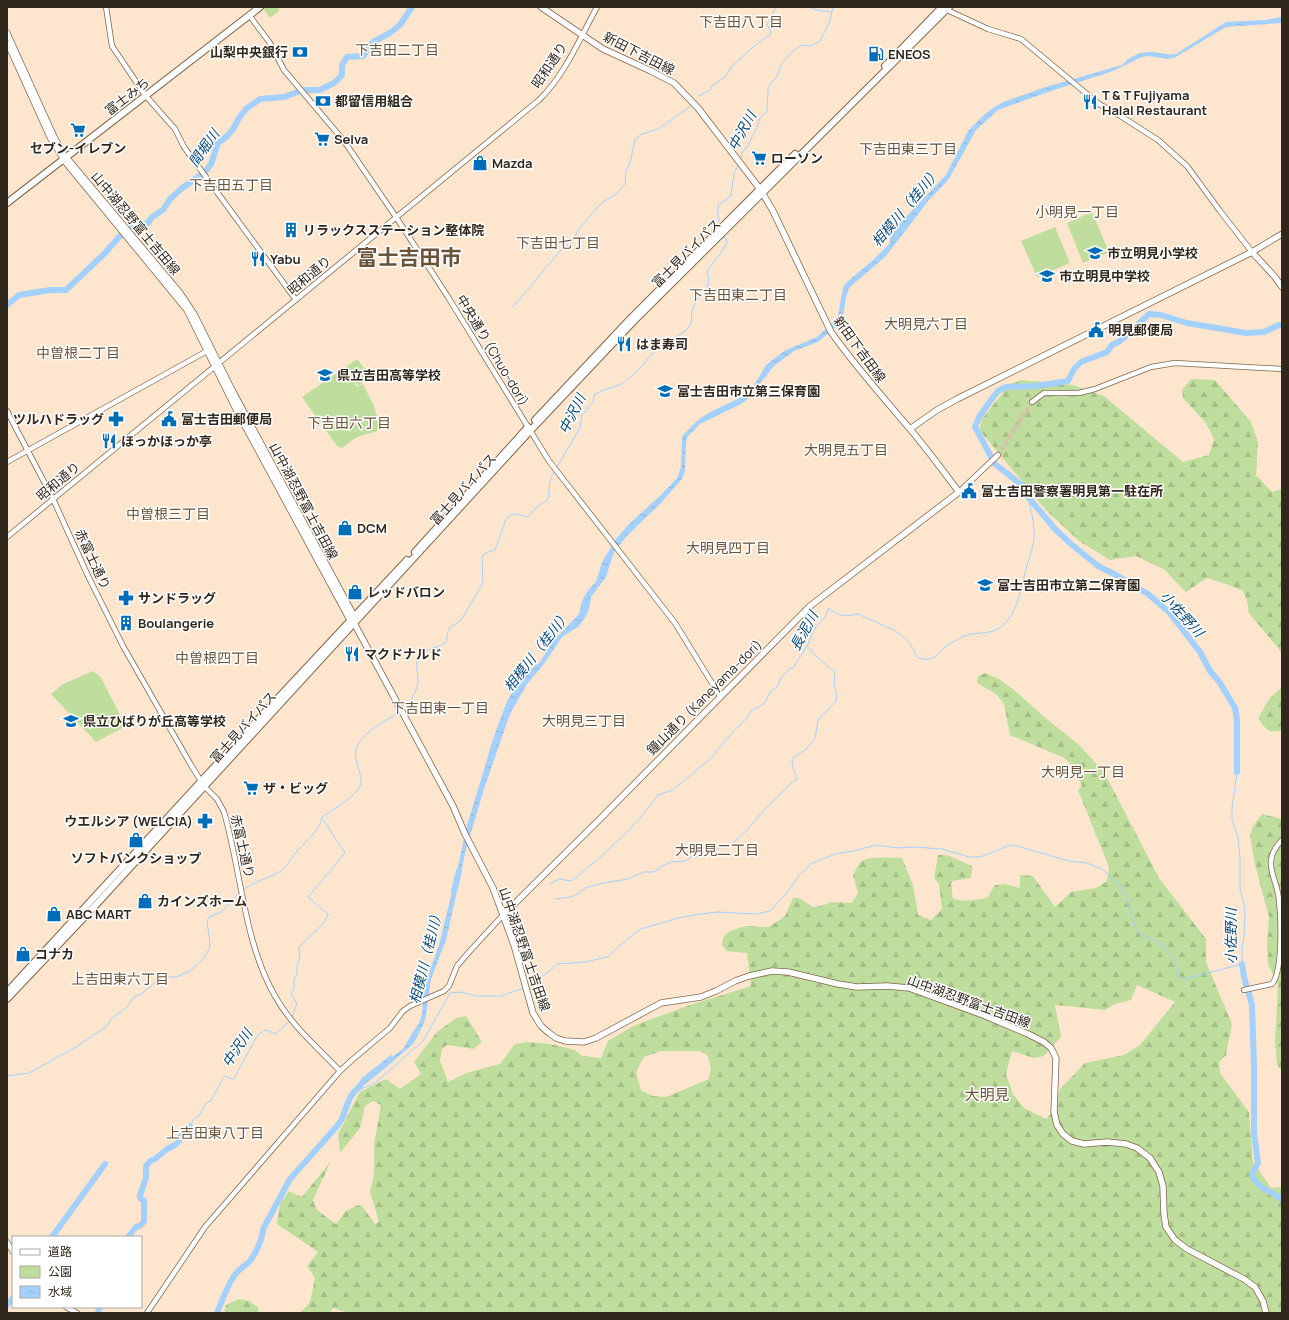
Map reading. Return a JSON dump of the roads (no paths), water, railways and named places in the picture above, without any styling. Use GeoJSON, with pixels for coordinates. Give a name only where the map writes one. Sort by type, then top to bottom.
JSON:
{"type":"FeatureCollection","features":[{"type":"Feature","properties":{"kind":"highway","name":"富士みち"},"geometry":{"type":"LineString","coordinates":[[7,203],[260,7]]}},
{"type":"Feature","properties":{"kind":"highway","name":"富士見バイパス"},"geometry":{"type":"LineString","coordinates":[[7,992],[203,783],[603,347],[946,8]]}},
{"type":"Feature","properties":{"kind":"highway","name":"富士見バイパス"},"geometry":{"type":"LineString","coordinates":[[7,999],[93,908],[203,783]]}},
{"type":"Feature","properties":{"kind":"main road","name":"新田下吉田線"},"geometry":{"type":"LineString","coordinates":[[541,7],[603,49],[652,71],[674,83],[698,108],[761,191],[773,211],[831,332],[892,409],[910,429]]}},
{"type":"Feature","properties":{"kind":"main road","name":"山中湖忍野富士吉田線"},"geometry":{"type":"LineString","coordinates":[[64,158],[188,304],[254,443],[353,620],[453,806],[470,845],[493,888],[514,945],[528,995],[537,1020],[549,1033],[556,1038],[565,1041],[584,1042],[596,1038],[661,1003],[701,997],[735,981],[772,971],[788,972],[838,984],[909,988],[983,1015],[1044,1042],[1051,1048],[1056,1058],[1054,1112],[1057,1125],[1063,1134],[1072,1141],[1084,1144],[1108,1142],[1126,1144],[1137,1148],[1150,1158],[1159,1172],[1163,1186],[1166,1227],[1175,1240],[1186,1249],[1244,1279],[1255,1287],[1263,1301],[1266,1313]]}},
{"type":"Feature","properties":{"kind":"main road"},"geometry":{"type":"LineString","coordinates":[[959,492],[910,429],[936,410],[1252,252],[1282,234]]}},
{"type":"Feature","properties":{"kind":"main road","name":"山中湖忍野富士吉田線"},"geometry":{"type":"LineString","coordinates":[[129,236],[187,310],[207,351],[217,364]]}},
{"type":"Feature","properties":{"kind":"main road"},"geometry":{"type":"LineString","coordinates":[[1252,252],[1282,287]]}},
{"type":"Feature","properties":{"kind":"main road","name":"鐘山通り (Kaneyama-dori)"},"geometry":{"type":"LineString","coordinates":[[503,915],[810,606],[959,492]]}},
{"type":"Feature","properties":{"kind":"street"},"geometry":{"type":"LineString","coordinates":[[106,7],[112,46],[145,96],[175,129],[184,147],[296,300]]}},
{"type":"Feature","properties":{"kind":"street","name":"昭和通り"},"geometry":{"type":"LineString","coordinates":[[7,537],[544,95],[562,71],[597,7]]}},
{"type":"Feature","properties":{"kind":"street"},"geometry":{"type":"LineString","coordinates":[[946,8],[988,29],[1021,40],[1099,104],[1158,140],[1187,166],[1252,252]]}},
{"type":"Feature","properties":{"kind":"street","name":"中央通り (Chuo-dori)"},"geometry":{"type":"LineString","coordinates":[[249,15],[270,43],[284,70],[344,141],[396,217],[448,297],[549,461],[675,623],[720,696]]}},
{"type":"Feature","properties":{"kind":"street"},"geometry":{"type":"LineString","coordinates":[[7,32],[64,158]]}},
{"type":"Feature","properties":{"kind":"street"},"geometry":{"type":"LineString","coordinates":[[7,43],[50,138],[64,158]]}},
{"type":"Feature","properties":{"kind":"street"},"geometry":{"type":"LineString","coordinates":[[7,462],[207,351]]}},
{"type":"Feature","properties":{"kind":"street"},"geometry":{"type":"LineString","coordinates":[[1032,402],[1044,393],[1079,393],[1095,389],[1151,367],[1175,364],[1282,369]]}},
{"type":"Feature","properties":{"kind":"street","name":"赤富士通り"},"geometry":{"type":"LineString","coordinates":[[7,411],[53,499],[89,578],[123,646],[191,765],[203,783],[217,799],[224,812],[255,947],[263,973],[275,996],[293,1022],[340,1071]]}},
{"type":"Feature","properties":{"kind":"street"},"geometry":{"type":"LineString","coordinates":[[959,492],[996,456]]}},
{"type":"Feature","properties":{"kind":"street"},"geometry":{"type":"LineString","coordinates":[[1244,990],[1272,984],[1275,981],[1277,974],[1280,949],[1279,898],[1271,870],[1271,862],[1272,854],[1276,846],[1282,840]]}},
{"type":"Feature","properties":{"kind":"street","name":"鐘山通り (Kaneyama-dori)"},"geometry":{"type":"LineString","coordinates":[[340,1071],[390,1028],[403,1011],[410,1006],[444,991],[458,966],[503,915]]}},
{"type":"Feature","properties":{"kind":"street"},"geometry":{"type":"LineString","coordinates":[[147,1313],[205,1226],[340,1071]]}},
{"type":"Feature","properties":{"kind":"street"},"geometry":{"type":"LineString","coordinates":[[68,1308],[77,1313]]}},
{"type":"Feature","properties":{"kind":"water"},"geometry":{"type":"Polygon","coordinates":[[[1282,17],[1282,23],[1226,27],[1174,58],[1167,59],[1149,56],[1142,57],[1113,71],[998,110],[976,130],[949,179],[929,200],[886,256],[849,288],[843,317],[839,324],[818,342],[794,351],[774,366],[748,399],[741,404],[700,424],[688,436],[686,442],[685,471],[682,479],[661,503],[626,537],[614,552],[606,577],[591,597],[589,609],[585,618],[578,627],[562,637],[544,664],[527,684],[510,714],[485,786],[466,849],[446,940],[431,979],[426,1016],[414,1043],[364,1085],[350,1094],[362,1078],[392,1054],[392,1057],[404,1048],[420,1021],[423,997],[430,970],[439,945],[454,884],[456,883],[457,879],[456,876],[466,829],[494,736],[507,701],[515,688],[531,669],[540,662],[554,640],[579,614],[582,601],[588,590],[596,582],[602,562],[616,539],[629,524],[661,495],[677,478],[681,467],[683,435],[699,419],[742,397],[753,387],[766,365],[784,351],[817,337],[835,320],[838,316],[843,288],[846,283],[890,243],[890,238],[902,221],[946,175],[968,131],[993,108],[1003,102],[1049,86],[1122,65],[1130,58],[1139,54],[1154,52],[1176,54],[1226,22],[1265,20],[1282,17]]]}},
{"type":"Feature","properties":{"kind":"waterway","name":"間堀川"},"geometry":{"type":"LineString","coordinates":[[7,305],[19,295],[50,290],[66,290],[105,253],[119,237],[130,229],[148,223],[152,217],[163,210],[170,199],[181,189],[205,172],[211,164],[218,143],[233,129],[246,109],[260,99],[284,97],[303,90],[320,90],[334,83],[342,75],[342,65],[347,57],[363,56],[373,42],[390,33],[400,25],[412,7]]}},
{"type":"Feature","properties":{"kind":"waterway"},"geometry":{"type":"LineString","coordinates":[[699,96],[710,90],[712,86],[726,76],[731,67],[752,48],[770,35],[771,32],[767,25],[776,7]]}},
{"type":"Feature","properties":{"kind":"waterway"},"geometry":{"type":"LineString","coordinates":[[810,7],[816,10],[831,12]]}},
{"type":"Feature","properties":{"kind":"waterway","name":"中沢川"},"geometry":{"type":"LineString","coordinates":[[741,159],[742,153],[748,146],[760,118],[767,111],[768,90],[770,84],[777,77],[782,63],[798,47],[802,45],[811,46],[820,41],[830,21],[833,7]]}},
{"type":"Feature","properties":{"kind":"waterway"},"geometry":{"type":"LineString","coordinates":[[512,307],[559,252],[572,242],[579,229],[595,210],[603,202],[618,193],[625,184],[626,170],[630,163],[635,140],[640,135],[658,129],[691,106]]}},
{"type":"Feature","properties":{"kind":"waterway","name":"中沢川"},"geometry":{"type":"LineString","coordinates":[[720,224],[718,218],[718,205],[731,196],[734,173],[739,164]]}},
{"type":"Feature","properties":{"kind":"waterway","name":"中沢川"},"geometry":{"type":"LineString","coordinates":[[557,467],[580,428],[582,415],[593,402],[595,394],[621,384],[639,369],[658,348],[682,334],[688,328],[691,323],[695,303],[707,288],[709,278],[707,271],[723,250],[727,242],[724,235]]}},
{"type":"Feature","properties":{"kind":"waterway","name":"小佐野川"},"geometry":{"type":"LineString","coordinates":[[1237,772],[1237,720],[1235,708],[1220,683],[1210,671],[1200,652],[1169,612],[1148,594],[1098,566],[1055,529],[1028,497],[1023,486],[995,464],[975,427],[979,417],[998,391],[1006,387],[1036,386],[1068,381],[1074,369],[1081,362],[1107,352],[1112,345],[1120,341],[1149,314],[1161,315],[1187,323],[1246,333],[1264,332],[1282,325]]}},
{"type":"Feature","properties":{"kind":"waterway","name":"中沢川"},"geometry":{"type":"LineString","coordinates":[[403,709],[416,691],[418,683],[418,658],[425,651],[444,644],[446,642],[450,627],[461,620],[483,583],[482,557],[485,553],[495,550],[506,519],[513,514],[528,517],[538,506],[545,502],[549,494],[554,472]]}},
{"type":"Feature","properties":{"kind":"waterway","name":"長泥川"},"geometry":{"type":"LineString","coordinates":[[550,884],[559,879],[571,881],[621,838],[640,818],[658,795],[673,790],[711,758],[747,718],[751,711],[764,704],[771,691],[777,687],[781,678],[790,668],[793,668],[807,646],[815,628],[825,617],[829,608],[843,616],[859,614],[896,631],[908,641],[918,658],[923,659],[933,658],[960,638],[970,634],[989,632],[998,629],[1005,623],[1015,609],[1033,543],[1033,523],[1028,497]]}},
{"type":"Feature","properties":{"kind":"waterway"},"geometry":{"type":"LineString","coordinates":[[555,899],[571,897],[580,893],[585,888],[603,883],[628,879],[644,872],[654,872],[671,862],[685,861],[693,856],[701,857],[708,850],[730,846],[746,831],[765,809],[797,779],[793,769],[792,759],[806,749],[815,739],[818,720],[836,701],[837,696],[834,684],[835,672],[819,659],[808,647]]}},
{"type":"Feature","properties":{"kind":"waterway","name":"中沢川"},"geometry":{"type":"LineString","coordinates":[[243,890],[252,884],[282,870],[295,853],[309,839],[318,827],[322,817],[345,802],[357,791],[361,780],[356,756],[358,744],[366,734],[399,712]]}},
{"type":"Feature","properties":{"kind":"waterway"},"geometry":{"type":"LineString","coordinates":[[529,986],[558,964],[585,962],[607,957],[641,929],[678,918],[701,914],[718,912],[756,914],[770,911],[787,893],[799,875],[811,864],[835,854],[876,845],[898,848],[914,847],[942,849],[969,857],[980,857],[1010,845],[1069,861],[1087,863],[1102,869],[1118,883],[1125,896],[1136,929],[1140,934],[1165,947],[1174,960],[1180,978],[1185,979],[1242,964],[1245,909],[1240,889],[1240,857],[1238,837],[1232,820],[1232,808],[1237,772]]}},
{"type":"Feature","properties":{"kind":"waterway","name":"中沢川"},"geometry":{"type":"LineString","coordinates":[[292,1017],[297,1004],[291,994],[294,989],[294,979],[297,974],[297,965],[300,958],[299,947],[319,928],[328,914],[308,897],[345,853],[322,819]]}},
{"type":"Feature","properties":{"kind":"waterway","name":"相模川（桂川）"},"geometry":{"type":"LineString","coordinates":[[454,891],[459,871]]}},
{"type":"Feature","properties":{"kind":"waterway","name":"中沢川"},"geometry":{"type":"LineString","coordinates":[[7,1076],[29,1073],[76,1047],[107,1026],[110,1020],[126,1008],[134,997],[141,994],[158,980],[166,977],[176,977],[190,971],[204,958],[209,949],[210,944],[207,921],[209,917],[219,913],[239,893]]}},
{"type":"Feature","properties":{"kind":"waterway","name":"小佐野川"},"geometry":{"type":"LineString","coordinates":[[1242,964],[1252,1005],[1254,1133],[1258,1163],[1252,1174],[1260,1186],[1282,1199]]}},
{"type":"Feature","properties":{"kind":"waterway"},"geometry":{"type":"LineString","coordinates":[[360,1087],[364,1088],[375,1083],[423,1041],[450,993],[462,992],[476,996],[501,996],[524,988]]}},
{"type":"Feature","properties":{"kind":"waterway","name":"中沢川"},"geometry":{"type":"LineString","coordinates":[[190,1127],[193,1120],[199,1116],[206,1103],[211,1101],[223,1078],[225,1076],[232,1079],[235,1077],[257,1036],[265,1030],[276,1034],[290,1020]]}},
{"type":"Feature","properties":{"kind":"waterway","name":"相模川（桂川）"},"geometry":{"type":"LineString","coordinates":[[217,1313],[234,1276],[251,1260],[256,1252],[262,1237],[263,1229],[290,1179],[338,1125],[349,1100],[355,1090],[360,1087]]}},
{"type":"Feature","properties":{"kind":"waterway","name":"中沢川"},"geometry":{"type":"LineString","coordinates":[[129,1236],[136,1227],[141,1225],[144,1221],[144,1201],[140,1198],[140,1195],[146,1178],[146,1166],[150,1161],[175,1145],[190,1127]]}},
{"type":"Feature","properties":{"kind":"waterway","name":"中沢川"},"geometry":{"type":"LineString","coordinates":[[53,1236],[105,1164]]}},
{"type":"Feature","properties":{"kind":"waterway","name":"中沢川"},"geometry":{"type":"LineString","coordinates":[[7,1305],[12,1299]]}},
{"type":"Feature","properties":{"kind":"waterway","name":"中沢川"},"geometry":{"type":"LineString","coordinates":[[98,1313],[100,1308]]}},
{"type":"Feature","properties":{"kind":"tunnel"},"geometry":{"type":"LineString","coordinates":[[998,455],[1032,402]]}},
{"type":"Feature","properties":{"kind":"place","name":"山梨中央銀行"},"geometry":{"type":"Point","coordinates":[300,52]}},
{"type":"Feature","properties":{"kind":"place","name":"ENEOS"},"geometry":{"type":"Point","coordinates":[876,54]}},
{"type":"Feature","properties":{"kind":"place","name":"都留信用組合"},"geometry":{"type":"Point","coordinates":[323,101]}},
{"type":"Feature","properties":{"kind":"place","name":"T & T Fujiyama Halal Restaurant"},"geometry":{"type":"Point","coordinates":[1090,102]}},
{"type":"Feature","properties":{"kind":"place","name":"セブン-イレブン"},"geometry":{"type":"Point","coordinates":[78,130]}},
{"type":"Feature","properties":{"kind":"place","name":"Selva"},"geometry":{"type":"Point","coordinates":[322,139]}},
{"type":"Feature","properties":{"kind":"place","name":"ローソン"},"geometry":{"type":"Point","coordinates":[759,158]}},
{"type":"Feature","properties":{"kind":"place","name":"Mazda"},"geometry":{"type":"Point","coordinates":[480,163]}},
{"type":"Feature","properties":{"kind":"place","name":"リラックスステーション整体院"},"geometry":{"type":"Point","coordinates":[291,230]}},
{"type":"Feature","properties":{"kind":"place","name":"市立明見小学校"},"geometry":{"type":"Point","coordinates":[1095,253]}},
{"type":"Feature","properties":{"kind":"place","name":"Yabu"},"geometry":{"type":"Point","coordinates":[258,259]}},
{"type":"Feature","properties":{"kind":"place","name":"市立明見中学校"},"geometry":{"type":"Point","coordinates":[1047,276]}},
{"type":"Feature","properties":{"kind":"place","name":"明見郵便局"},"geometry":{"type":"Point","coordinates":[1096,330]}},
{"type":"Feature","properties":{"kind":"place","name":"はま寿司"},"geometry":{"type":"Point","coordinates":[624,344]}},
{"type":"Feature","properties":{"kind":"place","name":"県立吉田高等学校"},"geometry":{"type":"Point","coordinates":[325,375]}},
{"type":"Feature","properties":{"kind":"place","name":"富士吉田市立第三保育園"},"geometry":{"type":"Point","coordinates":[665,391]}},
{"type":"Feature","properties":{"kind":"place","name":"ツルハドラッグ"},"geometry":{"type":"Point","coordinates":[116,419]}},
{"type":"Feature","properties":{"kind":"place","name":"富士吉田郵便局"},"geometry":{"type":"Point","coordinates":[169,419]}},
{"type":"Feature","properties":{"kind":"place","name":"ほっかほっか亭"},"geometry":{"type":"Point","coordinates":[109,441]}},
{"type":"Feature","properties":{"kind":"place","name":"富士吉田警察署明見第一駐在所"},"geometry":{"type":"Point","coordinates":[969,491]}},
{"type":"Feature","properties":{"kind":"place","name":"DCM"},"geometry":{"type":"Point","coordinates":[345,528]}},
{"type":"Feature","properties":{"kind":"place","name":"富士吉田市立第二保育園"},"geometry":{"type":"Point","coordinates":[985,585]}},
{"type":"Feature","properties":{"kind":"place","name":"レッドバロン"},"geometry":{"type":"Point","coordinates":[355,592]}},
{"type":"Feature","properties":{"kind":"place","name":"サンドラッグ"},"geometry":{"type":"Point","coordinates":[126,598]}},
{"type":"Feature","properties":{"kind":"place","name":"Boulangerie"},"geometry":{"type":"Point","coordinates":[126,623]}},
{"type":"Feature","properties":{"kind":"place","name":"マクドナルド"},"geometry":{"type":"Point","coordinates":[352,654]}},
{"type":"Feature","properties":{"kind":"place","name":"県立ひばりが丘高等学校"},"geometry":{"type":"Point","coordinates":[71,721]}},
{"type":"Feature","properties":{"kind":"place","name":"ザ・ビッグ"},"geometry":{"type":"Point","coordinates":[251,788]}},
{"type":"Feature","properties":{"kind":"place","name":"ウエルシア (WELCIA)"},"geometry":{"type":"Point","coordinates":[205,821]}},
{"type":"Feature","properties":{"kind":"place","name":"ソフトバンクショップ"},"geometry":{"type":"Point","coordinates":[136,840]}},
{"type":"Feature","properties":{"kind":"place","name":"カインズホーム"},"geometry":{"type":"Point","coordinates":[145,901]}},
{"type":"Feature","properties":{"kind":"place","name":"ABC MART"},"geometry":{"type":"Point","coordinates":[54,914]}},
{"type":"Feature","properties":{"kind":"place","name":"コナカ"},"geometry":{"type":"Point","coordinates":[23,954]}},
{"type":"Feature","properties":{"kind":"district","name":"下吉田八丁目"},"geometry":{"type":"Point","coordinates":[741,22]}},
{"type":"Feature","properties":{"kind":"district","name":"下吉田二丁目"},"geometry":{"type":"Point","coordinates":[397,50]}},
{"type":"Feature","properties":{"kind":"district","name":"下吉田東三丁目"},"geometry":{"type":"Point","coordinates":[908,149]}},
{"type":"Feature","properties":{"kind":"district","name":"下吉田五丁目"},"geometry":{"type":"Point","coordinates":[231,185]}},
{"type":"Feature","properties":{"kind":"district","name":"小明見一丁目"},"geometry":{"type":"Point","coordinates":[1077,212]}},
{"type":"Feature","properties":{"kind":"district","name":"下吉田七丁目"},"geometry":{"type":"Point","coordinates":[558,243]}},
{"type":"Feature","properties":{"kind":"district","name":"富士吉田市"},"geometry":{"type":"Point","coordinates":[409,258]}},
{"type":"Feature","properties":{"kind":"district","name":"下吉田東二丁目"},"geometry":{"type":"Point","coordinates":[738,295]}},
{"type":"Feature","properties":{"kind":"district","name":"大明見六丁目"},"geometry":{"type":"Point","coordinates":[926,324]}},
{"type":"Feature","properties":{"kind":"district","name":"中曽根二丁目"},"geometry":{"type":"Point","coordinates":[78,353]}},
{"type":"Feature","properties":{"kind":"district","name":"下吉田六丁目"},"geometry":{"type":"Point","coordinates":[349,423]}},
{"type":"Feature","properties":{"kind":"district","name":"大明見五丁目"},"geometry":{"type":"Point","coordinates":[846,450]}},
{"type":"Feature","properties":{"kind":"district","name":"中曽根三丁目"},"geometry":{"type":"Point","coordinates":[168,514]}},
{"type":"Feature","properties":{"kind":"district","name":"大明見四丁目"},"geometry":{"type":"Point","coordinates":[728,548]}},
{"type":"Feature","properties":{"kind":"district","name":"中曽根四丁目"},"geometry":{"type":"Point","coordinates":[217,658]}},
{"type":"Feature","properties":{"kind":"district","name":"下吉田東一丁目"},"geometry":{"type":"Point","coordinates":[440,708]}},
{"type":"Feature","properties":{"kind":"district","name":"大明見三丁目"},"geometry":{"type":"Point","coordinates":[584,721]}},
{"type":"Feature","properties":{"kind":"district","name":"大明見一丁目"},"geometry":{"type":"Point","coordinates":[1083,772]}},
{"type":"Feature","properties":{"kind":"district","name":"大明見二丁目"},"geometry":{"type":"Point","coordinates":[717,850]}},
{"type":"Feature","properties":{"kind":"district","name":"上吉田東六丁目"},"geometry":{"type":"Point","coordinates":[120,979]}},
{"type":"Feature","properties":{"kind":"district","name":"大明見"},"geometry":{"type":"Point","coordinates":[987,1095]}},
{"type":"Feature","properties":{"kind":"district","name":"上吉田東八丁目"},"geometry":{"type":"Point","coordinates":[215,1133]}}]}
